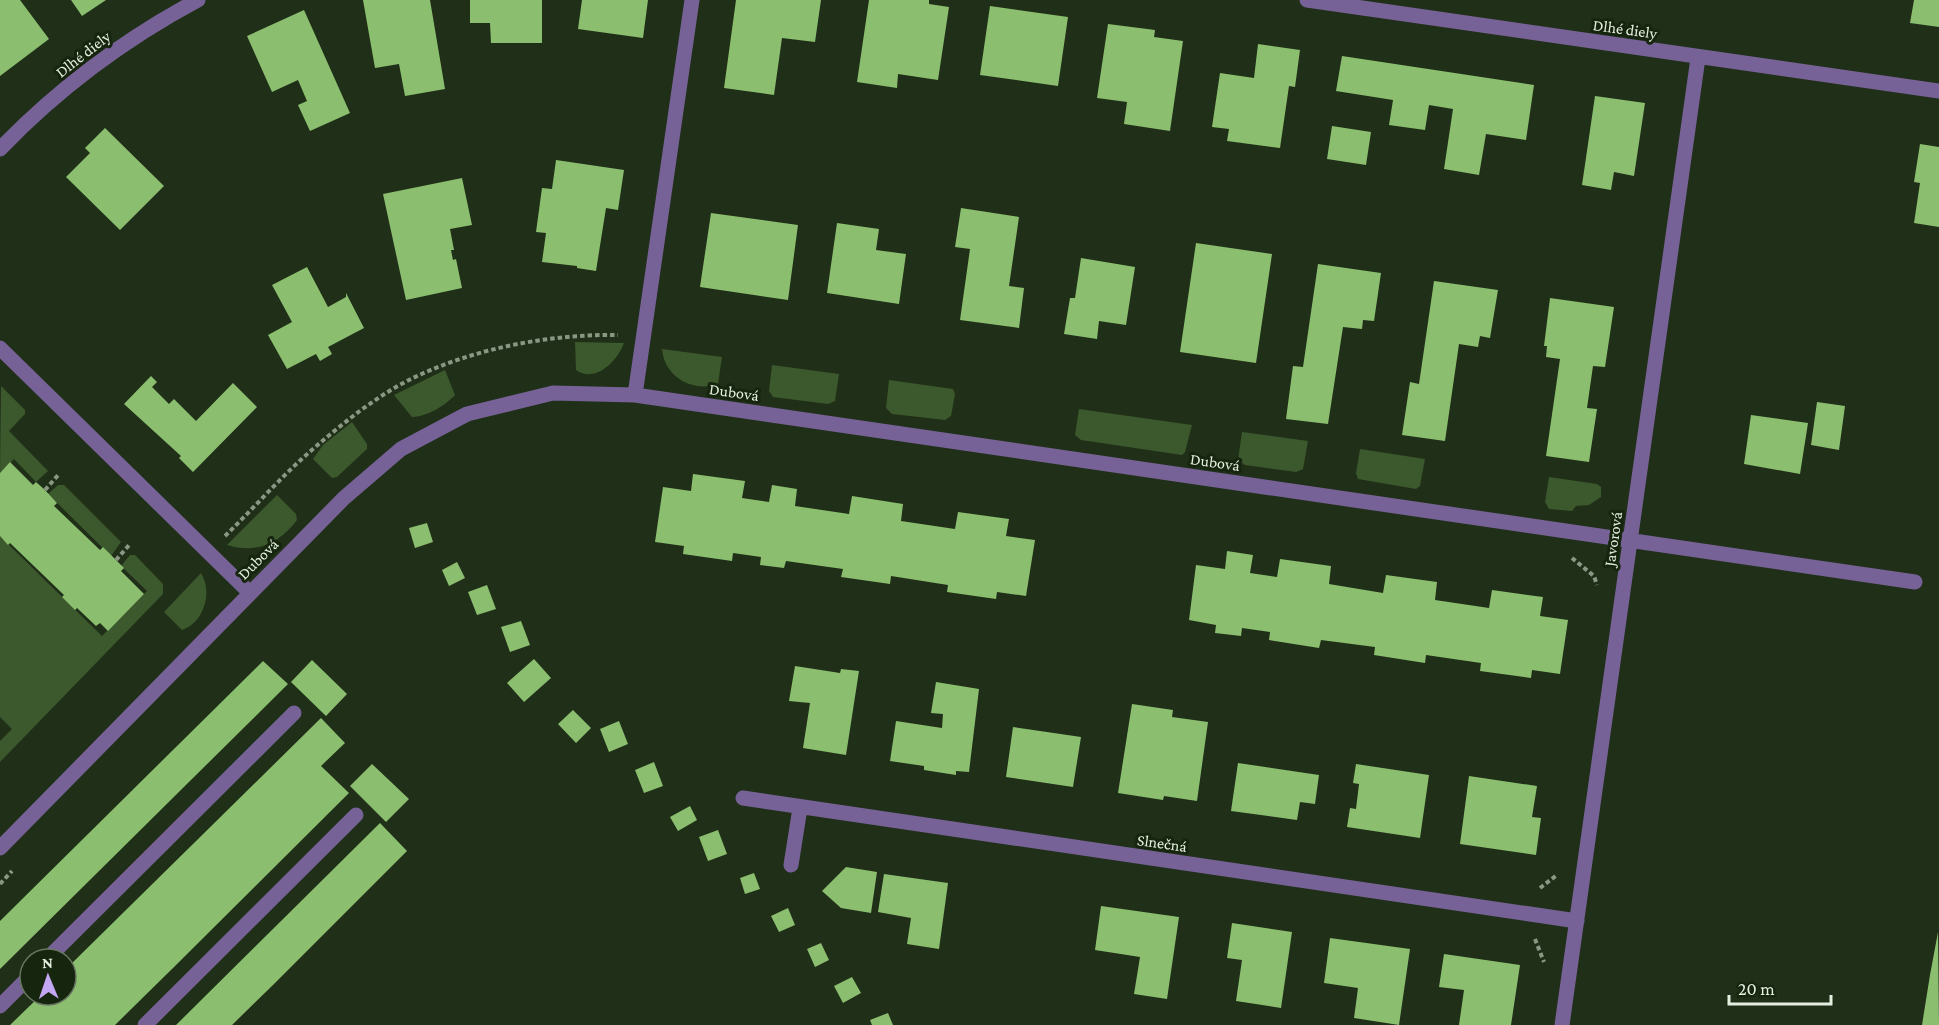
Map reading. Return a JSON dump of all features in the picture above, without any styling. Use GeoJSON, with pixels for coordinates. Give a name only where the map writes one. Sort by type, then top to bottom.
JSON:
{"type":"FeatureCollection","features":[{"type":"Feature","properties":{"kind":"street","name":"Dlhé diely"},"geometry":{"type":"LineString","coordinates":[[0,149],[44,108],[116,50],[198,0]]}},
{"type":"Feature","properties":{"kind":"street"},"geometry":{"type":"LineString","coordinates":[[635,395],[692,0]]}},
{"type":"Feature","properties":{"kind":"street","name":"Dlhé diely"},"geometry":{"type":"LineString","coordinates":[[1307,0],[1939,91]]}},
{"type":"Feature","properties":{"kind":"street","name":"Javorová"},"geometry":{"type":"LineString","coordinates":[[1562,1025],[1698,58]]}},
{"type":"Feature","properties":{"kind":"street"},"geometry":{"type":"LineString","coordinates":[[0,348],[250,593]]}},
{"type":"Feature","properties":{"kind":"street","name":"Dubová"},"geometry":{"type":"LineString","coordinates":[[0,848],[344,498],[400,449],[467,414],[553,393],[635,395],[1915,582]]}},
{"type":"Feature","properties":{"kind":"street"},"geometry":{"type":"LineString","coordinates":[[59,947],[294,713]]}},
{"type":"Feature","properties":{"kind":"street","name":"Slnečná"},"geometry":{"type":"LineString","coordinates":[[743,798],[1577,921]]}},
{"type":"Feature","properties":{"kind":"street"},"geometry":{"type":"LineString","coordinates":[[791,865],[800,808]]}},
{"type":"Feature","properties":{"kind":"street"},"geometry":{"type":"LineString","coordinates":[[145,1025],[356,815]]}},
{"type":"Feature","properties":{"kind":"street"},"geometry":{"type":"LineString","coordinates":[[0,1006],[18,988]]}},
{"type":"Feature","properties":{"kind":"path"},"geometry":{"type":"LineString","coordinates":[[220,541],[318,444],[361,411],[413,378],[471,356],[542,340],[623,335]]}},
{"type":"Feature","properties":{"kind":"path"},"geometry":{"type":"LineString","coordinates":[[45,490],[59,474]]}},
{"type":"Feature","properties":{"kind":"path"},"geometry":{"type":"LineString","coordinates":[[116,560],[130,544]]}},
{"type":"Feature","properties":{"kind":"path"},"geometry":{"type":"LineString","coordinates":[[1571,557],[1594,576],[1598,587]]}},
{"type":"Feature","properties":{"kind":"path"},"geometry":{"type":"LineString","coordinates":[[0,884],[17,866]]}},
{"type":"Feature","properties":{"kind":"path"},"geometry":{"type":"LineString","coordinates":[[1533,890],[1542,888],[1559,872]]}},
{"type":"Feature","properties":{"kind":"path"},"geometry":{"type":"LineString","coordinates":[[1542,888],[1534,942],[1546,966]]}},
{"type":"Feature","properties":{"kind":"green space"},"geometry":{"type":"Polygon","coordinates":[[[575,342],[624,343],[617,356],[605,368],[591,374],[584,374],[576,370],[575,342]]]}},
{"type":"Feature","properties":{"kind":"green space"},"geometry":{"type":"Polygon","coordinates":[[[662,349],[722,357],[718,384],[699,386],[681,380],[668,367],[662,349]]]}},
{"type":"Feature","properties":{"kind":"green space"},"geometry":{"type":"Polygon","coordinates":[[[772,365],[839,374],[835,401],[828,404],[773,397],[769,391],[772,365]]]}},
{"type":"Feature","properties":{"kind":"green space"},"geometry":{"type":"Polygon","coordinates":[[[445,370],[455,395],[435,410],[412,417],[394,395],[445,370]]]}},
{"type":"Feature","properties":{"kind":"green space"},"geometry":{"type":"Polygon","coordinates":[[[889,380],[953,389],[955,394],[951,416],[945,420],[892,414],[886,408],[889,380]]]}},
{"type":"Feature","properties":{"kind":"green space"},"geometry":{"type":"Polygon","coordinates":[[[1,386],[25,410],[25,414],[9,431],[48,471],[36,482],[14,459],[0,473],[1,386]]]}},
{"type":"Feature","properties":{"kind":"green space"},"geometry":{"type":"Polygon","coordinates":[[[1079,409],[1192,425],[1185,452],[1182,455],[1081,440],[1075,435],[1079,409]]]}},
{"type":"Feature","properties":{"kind":"green space"},"geometry":{"type":"Polygon","coordinates":[[[352,422],[367,444],[367,449],[337,477],[332,478],[313,459],[323,445],[352,422]]]}},
{"type":"Feature","properties":{"kind":"green space"},"geometry":{"type":"Polygon","coordinates":[[[1242,432],[1308,441],[1303,469],[1296,472],[1245,465],[1238,460],[1242,432]]]}},
{"type":"Feature","properties":{"kind":"green space"},"geometry":{"type":"Polygon","coordinates":[[[1360,449],[1425,459],[1420,486],[1416,489],[1358,479],[1356,473],[1360,449]]]}},
{"type":"Feature","properties":{"kind":"green space"},"geometry":{"type":"Polygon","coordinates":[[[1549,477],[1597,484],[1601,487],[1601,497],[1589,505],[1576,506],[1572,511],[1549,509],[1545,502],[1549,477]]]}},
{"type":"Feature","properties":{"kind":"green space"},"geometry":{"type":"Polygon","coordinates":[[[58,485],[64,485],[121,542],[111,556],[48,494],[58,485]]]}},
{"type":"Feature","properties":{"kind":"green space"},"geometry":{"type":"Polygon","coordinates":[[[277,495],[296,514],[297,520],[283,535],[275,541],[257,547],[227,545],[277,495]]]}},
{"type":"Feature","properties":{"kind":"green space"},"geometry":{"type":"Polygon","coordinates":[[[0,536],[102,636],[147,591],[121,566],[130,555],[135,555],[163,584],[163,594],[0,762],[0,741],[12,729],[0,717],[0,536]]]}},
{"type":"Feature","properties":{"kind":"green space"},"geometry":{"type":"Polygon","coordinates":[[[201,573],[206,589],[204,606],[196,621],[182,630],[164,612],[201,573]]]}},
{"type":"Feature","properties":{"kind":"building"},"geometry":{"type":"Polygon","coordinates":[[[0,0],[20,0],[49,39],[0,76],[0,0]]]}},
{"type":"Feature","properties":{"kind":"building"},"geometry":{"type":"Polygon","coordinates":[[[71,0],[106,0],[82,16],[71,0]]]}},
{"type":"Feature","properties":{"kind":"building"},"geometry":{"type":"Polygon","coordinates":[[[363,0],[430,0],[445,89],[405,96],[399,64],[375,68],[363,0]]]}},
{"type":"Feature","properties":{"kind":"building"},"geometry":{"type":"Polygon","coordinates":[[[470,0],[542,0],[542,43],[491,43],[490,23],[470,23],[470,0]]]}},
{"type":"Feature","properties":{"kind":"building"},"geometry":{"type":"Polygon","coordinates":[[[582,0],[648,0],[643,38],[578,29],[582,0]]]}},
{"type":"Feature","properties":{"kind":"building"},"geometry":{"type":"Polygon","coordinates":[[[736,0],[821,0],[815,42],[782,38],[774,95],[724,88],[736,0]]]}},
{"type":"Feature","properties":{"kind":"building"},"geometry":{"type":"Polygon","coordinates":[[[869,0],[929,0],[929,4],[949,7],[938,80],[898,74],[897,88],[857,82],[869,0]]]}},
{"type":"Feature","properties":{"kind":"building"},"geometry":{"type":"Polygon","coordinates":[[[1914,0],[1939,0],[1939,27],[1910,23],[1914,0]]]}},
{"type":"Feature","properties":{"kind":"building"},"geometry":{"type":"Polygon","coordinates":[[[990,6],[1068,17],[1058,86],[980,75],[990,6]]]}},
{"type":"Feature","properties":{"kind":"building"},"geometry":{"type":"Polygon","coordinates":[[[304,10],[350,113],[310,131],[298,105],[307,101],[298,80],[272,92],[247,36],[304,10]]]}},
{"type":"Feature","properties":{"kind":"building"},"geometry":{"type":"Polygon","coordinates":[[[1108,24],[1155,30],[1154,37],[1183,41],[1170,131],[1124,124],[1127,102],[1097,98],[1108,24]]]}},
{"type":"Feature","properties":{"kind":"building"},"geometry":{"type":"Polygon","coordinates":[[[1258,44],[1300,50],[1295,87],[1289,86],[1280,148],[1227,141],[1229,129],[1212,127],[1220,73],[1254,78],[1258,44]]]}},
{"type":"Feature","properties":{"kind":"building"},"geometry":{"type":"Polygon","coordinates":[[[1342,56],[1534,85],[1526,140],[1486,134],[1479,175],[1444,169],[1453,109],[1429,105],[1425,130],[1389,125],[1393,100],[1336,91],[1342,56]]]}},
{"type":"Feature","properties":{"kind":"building"},"geometry":{"type":"Polygon","coordinates":[[[1595,96],[1645,103],[1634,176],[1614,172],[1611,190],[1582,185],[1595,96]]]}},
{"type":"Feature","properties":{"kind":"building"},"geometry":{"type":"Polygon","coordinates":[[[1332,126],[1371,132],[1366,165],[1327,159],[1332,126]]]}},
{"type":"Feature","properties":{"kind":"building"},"geometry":{"type":"Polygon","coordinates":[[[105,128],[164,186],[120,230],[66,177],[90,153],[85,148],[105,128]]]}},
{"type":"Feature","properties":{"kind":"building"},"geometry":{"type":"Polygon","coordinates":[[[1920,144],[1939,147],[1939,227],[1914,223],[1920,183],[1914,182],[1920,144]]]}},
{"type":"Feature","properties":{"kind":"building"},"geometry":{"type":"Polygon","coordinates":[[[556,160],[624,170],[618,210],[606,208],[596,271],[577,268],[577,266],[542,262],[546,233],[536,232],[542,188],[552,189],[556,160]]]}},
{"type":"Feature","properties":{"kind":"building"},"geometry":{"type":"Polygon","coordinates":[[[462,178],[472,225],[450,229],[454,250],[451,250],[453,260],[456,259],[462,288],[406,300],[383,194],[462,178]]]}},
{"type":"Feature","properties":{"kind":"building"},"geometry":{"type":"Polygon","coordinates":[[[961,208],[1019,217],[1009,286],[1024,288],[1019,328],[960,320],[970,249],[955,247],[961,208]]]}},
{"type":"Feature","properties":{"kind":"building"},"geometry":{"type":"Polygon","coordinates":[[[711,213],[798,225],[788,300],[700,287],[711,213]]]}},
{"type":"Feature","properties":{"kind":"building"},"geometry":{"type":"Polygon","coordinates":[[[837,223],[879,229],[876,250],[906,254],[899,304],[827,293],[837,223]]]}},
{"type":"Feature","properties":{"kind":"building"},"geometry":{"type":"Polygon","coordinates":[[[1196,243],[1272,254],[1256,363],[1180,352],[1196,243]]]}},
{"type":"Feature","properties":{"kind":"building"},"geometry":{"type":"Polygon","coordinates":[[[1081,258],[1135,267],[1126,325],[1099,321],[1097,339],[1064,334],[1070,298],[1075,298],[1081,258]]]}},
{"type":"Feature","properties":{"kind":"building"},"geometry":{"type":"Polygon","coordinates":[[[1318,264],[1381,273],[1374,321],[1363,320],[1362,329],[1343,327],[1328,424],[1286,419],[1293,366],[1303,367],[1318,264]]]}},
{"type":"Feature","properties":{"kind":"building"},"geometry":{"type":"Polygon","coordinates":[[[307,267],[328,307],[346,297],[346,293],[364,328],[328,347],[332,354],[320,361],[316,354],[287,369],[268,335],[292,322],[272,285],[307,267]]]}},
{"type":"Feature","properties":{"kind":"building"},"geometry":{"type":"Polygon","coordinates":[[[1434,281],[1498,290],[1490,338],[1480,336],[1478,347],[1459,344],[1445,441],[1402,435],[1410,382],[1419,384],[1434,281]]]}},
{"type":"Feature","properties":{"kind":"building"},"geometry":{"type":"Polygon","coordinates":[[[1550,298],[1614,307],[1605,367],[1593,366],[1587,408],[1597,409],[1589,462],[1546,456],[1560,359],[1546,357],[1547,346],[1544,346],[1550,298]]]}},
{"type":"Feature","properties":{"kind":"building"},"geometry":{"type":"Polygon","coordinates":[[[151,376],[157,382],[152,387],[169,404],[174,399],[196,421],[233,383],[257,407],[193,472],[179,458],[181,456],[124,404],[151,376]]]}},
{"type":"Feature","properties":{"kind":"building"},"geometry":{"type":"Polygon","coordinates":[[[1817,402],[1845,406],[1839,450],[1811,445],[1817,402]]]}},
{"type":"Feature","properties":{"kind":"building"},"geometry":{"type":"Polygon","coordinates":[[[1751,415],[1808,423],[1800,474],[1744,464],[1751,415]]]}},
{"type":"Feature","properties":{"kind":"building"},"geometry":{"type":"Polygon","coordinates":[[[10,462],[33,485],[36,482],[45,490],[57,503],[54,506],[100,550],[103,547],[124,568],[121,571],[144,594],[108,631],[100,623],[96,626],[77,608],[75,610],[62,597],[64,595],[0,536],[0,473],[10,462]]]}},
{"type":"Feature","properties":{"kind":"building"},"geometry":{"type":"Polygon","coordinates":[[[693,474],[745,481],[742,498],[769,502],[772,485],[797,489],[795,506],[849,514],[852,496],[903,504],[901,521],[955,529],[958,512],[1009,519],[1006,536],[1035,540],[1026,596],[997,592],[996,599],[947,592],[948,585],[891,576],[890,584],[841,577],[843,569],[786,561],[784,568],[760,565],[761,557],[733,553],[732,561],[683,554],[684,546],[655,542],[663,487],[691,491],[693,474]]]}},
{"type":"Feature","properties":{"kind":"building"},"geometry":{"type":"Polygon","coordinates":[[[427,523],[433,542],[415,548],[409,528],[427,523]]]}},
{"type":"Feature","properties":{"kind":"building"},"geometry":{"type":"Polygon","coordinates":[[[1227,551],[1253,555],[1250,573],[1277,577],[1280,559],[1331,566],[1329,584],[1383,593],[1386,575],[1437,582],[1435,600],[1489,608],[1492,590],[1543,597],[1540,616],[1568,620],[1560,674],[1532,670],[1531,678],[1480,671],[1481,663],[1426,655],[1425,663],[1374,655],[1375,647],[1321,640],[1319,648],[1269,640],[1270,632],[1242,628],[1241,636],[1215,633],[1216,625],[1189,620],[1196,565],[1225,569],[1227,551]]]}},
{"type":"Feature","properties":{"kind":"building"},"geometry":{"type":"Polygon","coordinates":[[[457,562],[465,578],[449,586],[442,570],[457,562]]]}},
{"type":"Feature","properties":{"kind":"building"},"geometry":{"type":"Polygon","coordinates":[[[487,585],[496,609],[477,615],[468,592],[487,585]]]}},
{"type":"Feature","properties":{"kind":"building"},"geometry":{"type":"Polygon","coordinates":[[[521,621],[530,645],[510,652],[501,627],[521,621]]]}},
{"type":"Feature","properties":{"kind":"building"},"geometry":{"type":"Polygon","coordinates":[[[534,659],[551,678],[524,702],[507,683],[534,659]]]}},
{"type":"Feature","properties":{"kind":"building"},"geometry":{"type":"Polygon","coordinates":[[[312,660],[347,694],[326,716],[291,682],[312,660]]]}},
{"type":"Feature","properties":{"kind":"building"},"geometry":{"type":"Polygon","coordinates":[[[263,661],[288,684],[22,947],[18,947],[18,951],[0,969],[0,921],[263,661]]]}},
{"type":"Feature","properties":{"kind":"building"},"geometry":{"type":"Polygon","coordinates":[[[795,666],[840,673],[841,669],[859,671],[846,755],[803,748],[810,703],[789,701],[795,666]]]}},
{"type":"Feature","properties":{"kind":"building"},"geometry":{"type":"Polygon","coordinates":[[[936,682],[979,689],[969,772],[956,771],[956,775],[924,770],[924,766],[890,761],[896,721],[942,728],[943,714],[931,713],[936,682]]]}},
{"type":"Feature","properties":{"kind":"building"},"geometry":{"type":"Polygon","coordinates":[[[1132,704],[1173,710],[1172,717],[1208,722],[1197,801],[1164,796],[1163,800],[1118,793],[1132,704]]]}},
{"type":"Feature","properties":{"kind":"building"},"geometry":{"type":"Polygon","coordinates":[[[573,710],[591,728],[576,743],[558,724],[573,710]]]}},
{"type":"Feature","properties":{"kind":"building"},"geometry":{"type":"Polygon","coordinates":[[[321,718],[345,743],[321,766],[349,793],[115,1025],[10,1025],[29,1007],[78,1007],[78,957],[321,718]]]}},
{"type":"Feature","properties":{"kind":"building"},"geometry":{"type":"Polygon","coordinates":[[[619,721],[628,744],[609,752],[600,729],[619,721]]]}},
{"type":"Feature","properties":{"kind":"building"},"geometry":{"type":"Polygon","coordinates":[[[1013,727],[1081,737],[1073,787],[1006,777],[1013,727]]]}},
{"type":"Feature","properties":{"kind":"building"},"geometry":{"type":"Polygon","coordinates":[[[654,762],[663,786],[644,793],[635,770],[654,762]]]}},
{"type":"Feature","properties":{"kind":"building"},"geometry":{"type":"Polygon","coordinates":[[[1238,763],[1319,775],[1315,804],[1300,802],[1297,820],[1231,811],[1238,763]]]}},
{"type":"Feature","properties":{"kind":"building"},"geometry":{"type":"Polygon","coordinates":[[[372,764],[409,799],[386,822],[350,786],[372,764]]]}},
{"type":"Feature","properties":{"kind":"building"},"geometry":{"type":"Polygon","coordinates":[[[1356,764],[1429,775],[1420,838],[1347,827],[1350,808],[1356,809],[1359,784],[1353,783],[1356,764]]]}},
{"type":"Feature","properties":{"kind":"building"},"geometry":{"type":"Polygon","coordinates":[[[1469,776],[1537,786],[1532,817],[1541,818],[1536,855],[1460,844],[1469,776]]]}},
{"type":"Feature","properties":{"kind":"building"},"geometry":{"type":"Polygon","coordinates":[[[690,806],[697,820],[678,831],[670,817],[690,806]]]}},
{"type":"Feature","properties":{"kind":"building"},"geometry":{"type":"Polygon","coordinates":[[[380,823],[407,851],[274,984],[232,1025],[176,1025],[380,823]]]}},
{"type":"Feature","properties":{"kind":"building"},"geometry":{"type":"Polygon","coordinates":[[[718,830],[727,854],[708,861],[699,837],[718,830]]]}},
{"type":"Feature","properties":{"kind":"building"},"geometry":{"type":"Polygon","coordinates":[[[846,867],[877,872],[871,913],[841,908],[822,891],[846,867]]]}},
{"type":"Feature","properties":{"kind":"building"},"geometry":{"type":"Polygon","coordinates":[[[754,873],[760,889],[745,894],[740,878],[754,873]]]}},
{"type":"Feature","properties":{"kind":"building"},"geometry":{"type":"Polygon","coordinates":[[[884,874],[948,883],[939,949],[907,944],[911,918],[878,912],[884,874]]]}},
{"type":"Feature","properties":{"kind":"building"},"geometry":{"type":"Polygon","coordinates":[[[1101,906],[1179,917],[1167,999],[1134,994],[1140,957],[1095,950],[1101,906]]]}},
{"type":"Feature","properties":{"kind":"building"},"geometry":{"type":"Polygon","coordinates":[[[788,908],[795,925],[779,932],[771,916],[788,908]]]}},
{"type":"Feature","properties":{"kind":"building"},"geometry":{"type":"Polygon","coordinates":[[[1232,923],[1292,932],[1281,1008],[1236,1001],[1242,960],[1227,958],[1232,923]]]}},
{"type":"Feature","properties":{"kind":"building"},"geometry":{"type":"Polygon","coordinates":[[[1938,932],[1939,1025],[1922,1025],[1930,975],[1938,932]]]}},
{"type":"Feature","properties":{"kind":"building"},"geometry":{"type":"Polygon","coordinates":[[[1330,938],[1410,949],[1399,1025],[1354,1018],[1358,988],[1324,983],[1330,938]]]}},
{"type":"Feature","properties":{"kind":"building"},"geometry":{"type":"Polygon","coordinates":[[[821,943],[829,960],[815,967],[807,949],[821,943]]]}},
{"type":"Feature","properties":{"kind":"building"},"geometry":{"type":"Polygon","coordinates":[[[1444,954],[1520,965],[1511,1025],[1459,1025],[1464,990],[1439,987],[1444,954]]]}},
{"type":"Feature","properties":{"kind":"building"},"geometry":{"type":"Polygon","coordinates":[[[852,977],[861,993],[843,1003],[834,986],[852,977]]]}},
{"type":"Feature","properties":{"kind":"building"},"geometry":{"type":"Polygon","coordinates":[[[888,1013],[893,1025],[872,1025],[870,1020],[888,1013]]]}}]}
